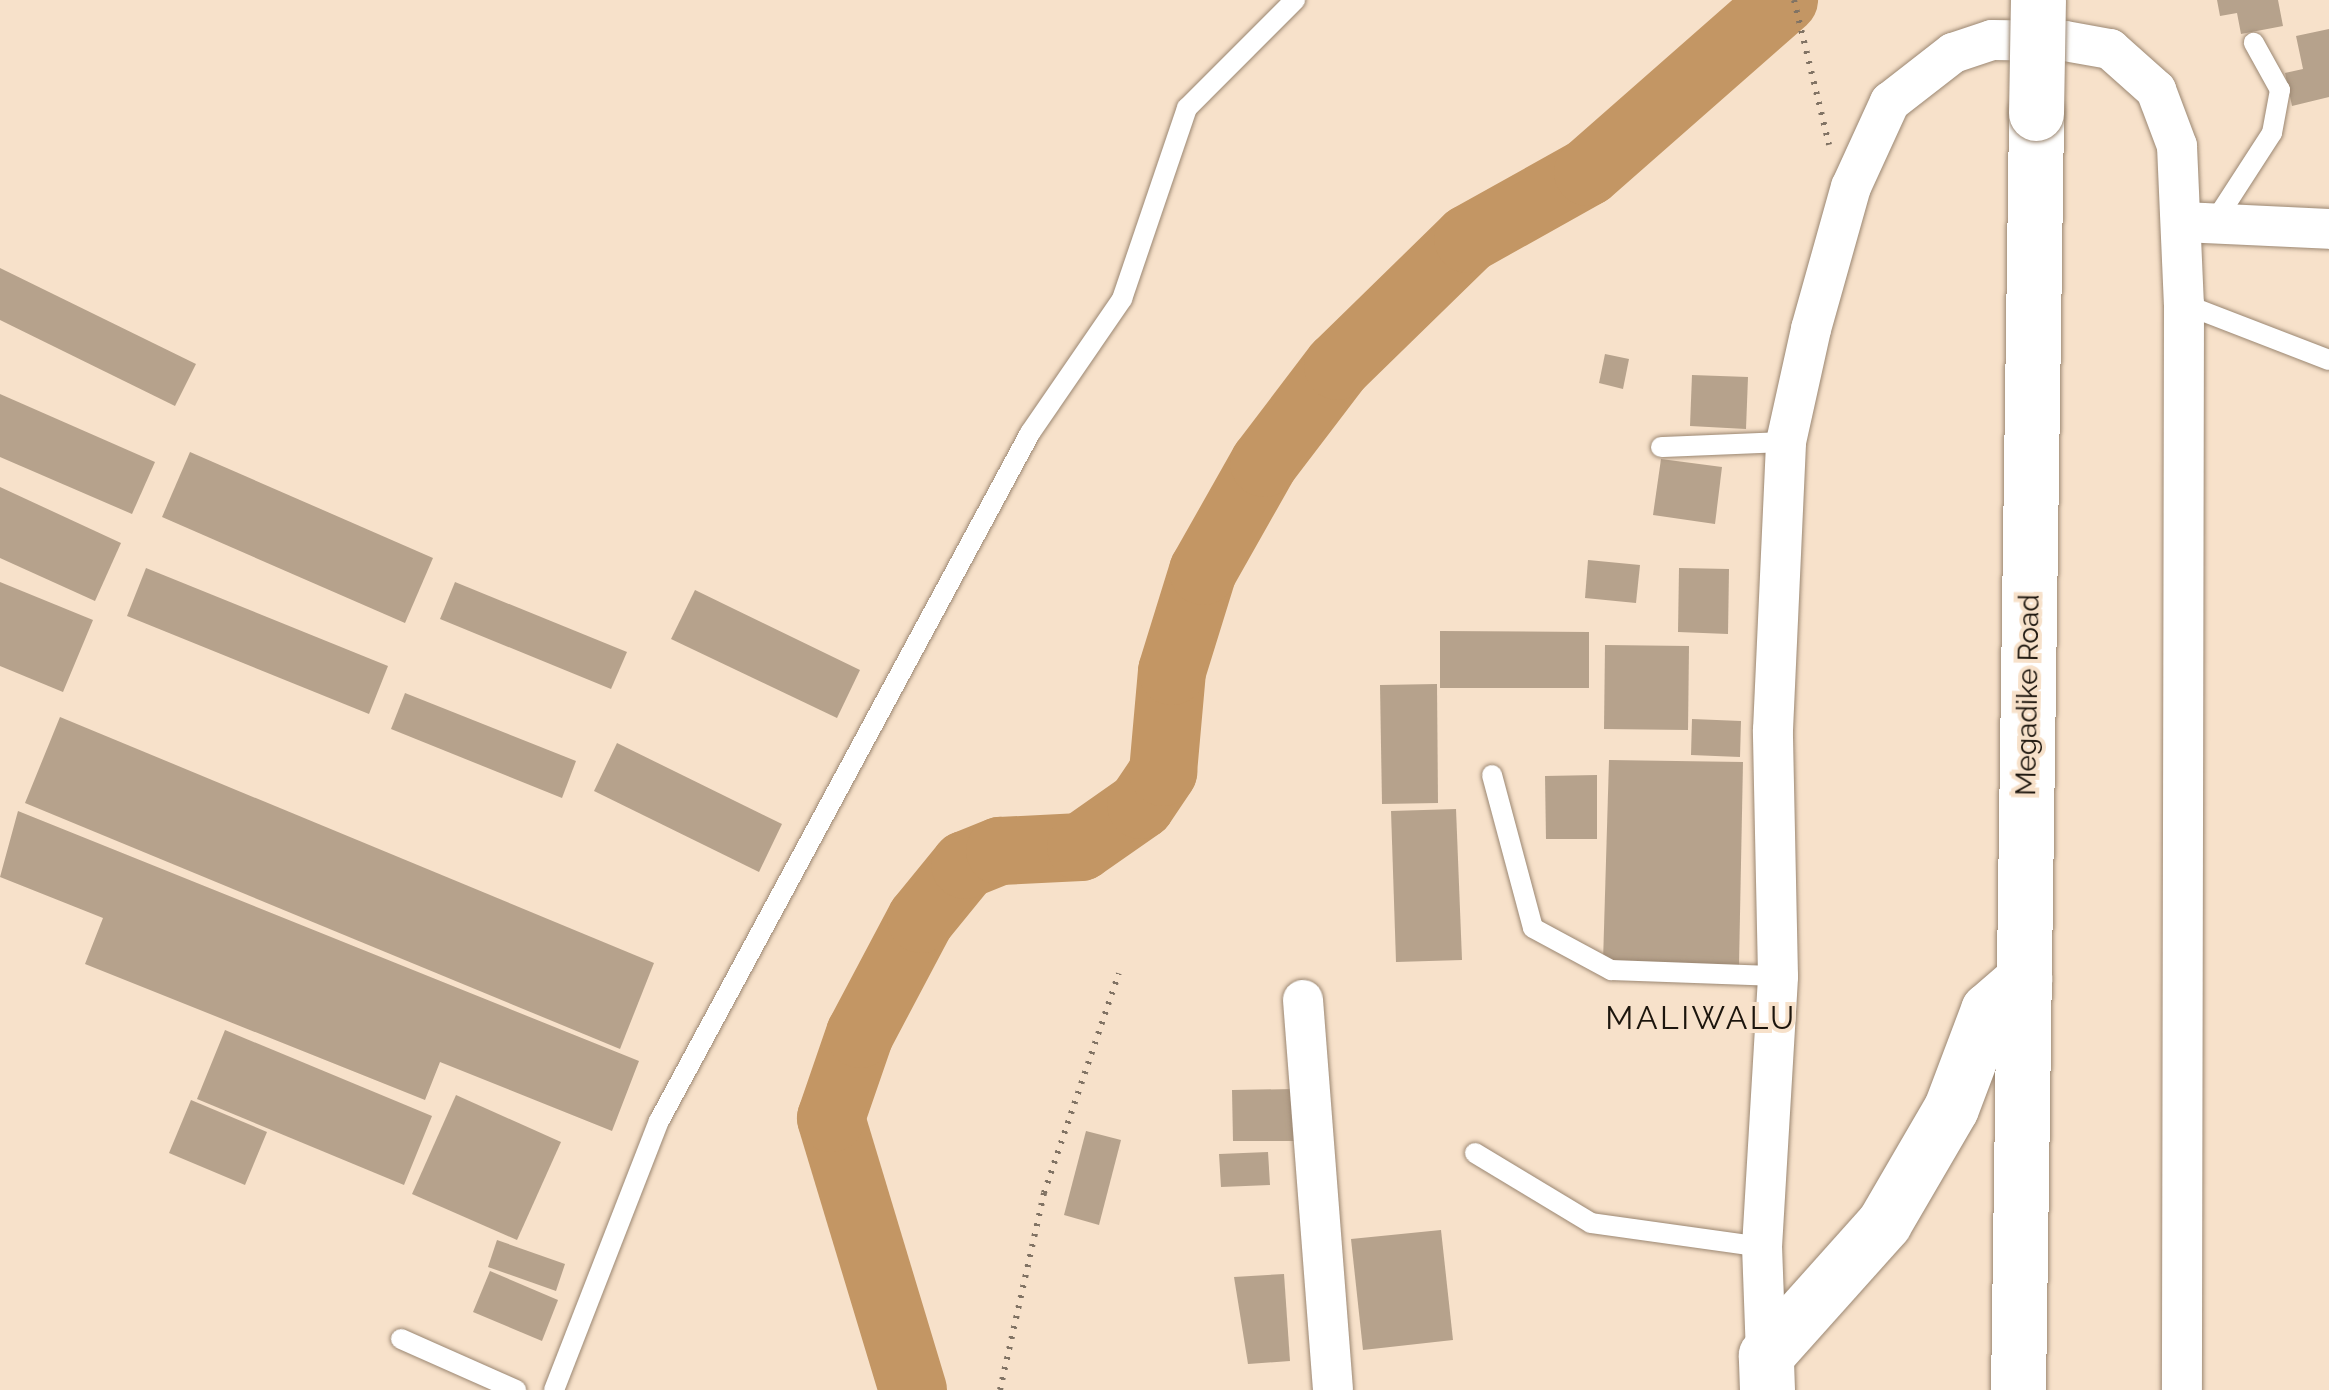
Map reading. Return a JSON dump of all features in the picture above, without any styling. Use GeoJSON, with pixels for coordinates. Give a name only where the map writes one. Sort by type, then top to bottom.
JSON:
{"type":"FeatureCollection","features":[{"type":"Feature","properties":{"kind":"main road","name":"Megadike Road"},"geometry":{"type":"LineString","coordinates":[[2018,1390],[2038,0]]}},
{"type":"Feature","properties":{"kind":"main road"},"geometry":{"type":"LineString","coordinates":[[1764,1381],[1884,1223],[1951,1108],[1988,1010],[2024,980]]}},
{"type":"Feature","properties":{"kind":"street"},"geometry":{"type":"LineString","coordinates":[[1764,1381],[1762,1247],[1778,976],[1773,730],[1786,442],[1851,187],[1890,102],[1953,53],[1992,40],[2066,41],[2110,48],[2156,90],[2199,222],[2184,304],[2182,1390]]}},
{"type":"Feature","properties":{"kind":"street"},"geometry":{"type":"LineString","coordinates":[[2199,222],[2329,229]]}},
{"type":"Feature","properties":{"kind":"street"},"geometry":{"type":"LineString","coordinates":[[1303,1000],[1333,1390]]}},
{"type":"Feature","properties":{"kind":"lane"},"geometry":{"type":"LineString","coordinates":[[554,1390],[659,1121],[1030,433],[1122,300],[1187,108],[1295,0]]}},
{"type":"Feature","properties":{"kind":"lane"},"geometry":{"type":"LineString","coordinates":[[2199,222],[2272,133],[2280,90],[2254,43]]}},
{"type":"Feature","properties":{"kind":"lane"},"geometry":{"type":"LineString","coordinates":[[2184,304],[2329,360]]}},
{"type":"Feature","properties":{"kind":"lane"},"geometry":{"type":"LineString","coordinates":[[1661,447],[1786,442]]}},
{"type":"Feature","properties":{"kind":"lane"},"geometry":{"type":"LineString","coordinates":[[1492,774],[1533,928],[1611,970],[1778,976]]}},
{"type":"Feature","properties":{"kind":"lane"},"geometry":{"type":"LineString","coordinates":[[1474,1153],[1590,1223],[1762,1247]]}},
{"type":"Feature","properties":{"kind":"lane"},"geometry":{"type":"LineString","coordinates":[[401,1339],[516,1390]]}},
{"type":"Feature","properties":{"kind":"path"},"geometry":{"type":"LineString","coordinates":[[1794,0],[1827,140],[1851,187]]}},
{"type":"Feature","properties":{"kind":"path"},"geometry":{"type":"LineString","coordinates":[[1000,1390],[1044,1192],[1119,973]]}},
{"type":"Feature","properties":{"kind":"building"},"geometry":{"type":"Polygon","coordinates":[[[2217,0],[2278,0],[2283,26],[2241,34],[2237,13],[2220,16],[2217,0]]]}},
{"type":"Feature","properties":{"kind":"building"},"geometry":{"type":"Polygon","coordinates":[[[2329,29],[2329,97],[2292,106],[2285,73],[2303,69],[2296,36],[2329,29]]]}},
{"type":"Feature","properties":{"kind":"building"},"geometry":{"type":"Polygon","coordinates":[[[0,268],[196,364],[175,406],[0,320],[0,268]]]}},
{"type":"Feature","properties":{"kind":"building"},"geometry":{"type":"Polygon","coordinates":[[[1605,354],[1629,359],[1623,389],[1599,383],[1605,354]]]}},
{"type":"Feature","properties":{"kind":"building"},"geometry":{"type":"Polygon","coordinates":[[[1692,375],[1748,377],[1746,429],[1690,426],[1692,375]]]}},
{"type":"Feature","properties":{"kind":"building"},"geometry":{"type":"Polygon","coordinates":[[[0,394],[155,462],[132,514],[0,457],[0,394]]]}},
{"type":"Feature","properties":{"kind":"building"},"geometry":{"type":"Polygon","coordinates":[[[190,452],[433,558],[405,623],[162,517],[190,452]]]}},
{"type":"Feature","properties":{"kind":"building"},"geometry":{"type":"Polygon","coordinates":[[[1661,459],[1722,467],[1715,524],[1653,515],[1661,459]]]}},
{"type":"Feature","properties":{"kind":"building"},"geometry":{"type":"Polygon","coordinates":[[[0,487],[121,543],[95,601],[0,558],[0,487]]]}},
{"type":"Feature","properties":{"kind":"building"},"geometry":{"type":"Polygon","coordinates":[[[1588,560],[1640,565],[1636,603],[1585,598],[1588,560]]]}},
{"type":"Feature","properties":{"kind":"building"},"geometry":{"type":"Polygon","coordinates":[[[146,568],[388,666],[369,714],[127,616],[146,568]]]}},
{"type":"Feature","properties":{"kind":"building"},"geometry":{"type":"Polygon","coordinates":[[[1679,568],[1729,569],[1728,634],[1678,632],[1679,568]]]}},
{"type":"Feature","properties":{"kind":"building"},"geometry":{"type":"Polygon","coordinates":[[[0,582],[93,620],[63,692],[0,666],[0,582]]]}},
{"type":"Feature","properties":{"kind":"building"},"geometry":{"type":"Polygon","coordinates":[[[455,582],[627,652],[611,689],[440,619],[455,582]]]}},
{"type":"Feature","properties":{"kind":"building"},"geometry":{"type":"Polygon","coordinates":[[[695,590],[860,670],[837,718],[671,639],[695,590]]]}},
{"type":"Feature","properties":{"kind":"building"},"geometry":{"type":"Polygon","coordinates":[[[1440,631],[1589,632],[1589,688],[1440,688],[1440,631]]]}},
{"type":"Feature","properties":{"kind":"building"},"geometry":{"type":"Polygon","coordinates":[[[1605,645],[1689,646],[1688,730],[1604,729],[1605,645]]]}},
{"type":"Feature","properties":{"kind":"building"},"geometry":{"type":"Polygon","coordinates":[[[1437,684],[1438,803],[1382,804],[1380,685],[1437,684]]]}},
{"type":"Feature","properties":{"kind":"building"},"geometry":{"type":"Polygon","coordinates":[[[405,693],[576,761],[562,798],[391,729],[405,693]]]}},
{"type":"Feature","properties":{"kind":"building"},"geometry":{"type":"Polygon","coordinates":[[[60,717],[654,963],[620,1049],[25,803],[60,717]]]}},
{"type":"Feature","properties":{"kind":"building"},"geometry":{"type":"Polygon","coordinates":[[[1692,719],[1741,721],[1740,757],[1691,755],[1692,719]]]}},
{"type":"Feature","properties":{"kind":"building"},"geometry":{"type":"Polygon","coordinates":[[[617,743],[782,824],[759,872],[594,791],[617,743]]]}},
{"type":"Feature","properties":{"kind":"building"},"geometry":{"type":"Polygon","coordinates":[[[1609,760],[1743,762],[1739,965],[1603,962],[1609,760]]]}},
{"type":"Feature","properties":{"kind":"building"},"geometry":{"type":"Polygon","coordinates":[[[1597,775],[1597,839],[1546,839],[1545,776],[1597,775]]]}},
{"type":"Feature","properties":{"kind":"building"},"geometry":{"type":"Polygon","coordinates":[[[1456,809],[1462,960],[1396,962],[1391,811],[1456,809]]]}},
{"type":"Feature","properties":{"kind":"building"},"geometry":{"type":"Polygon","coordinates":[[[18,811],[639,1061],[612,1131],[440,1062],[425,1100],[85,964],[103,918],[0,877],[18,811]]]}},
{"type":"Feature","properties":{"kind":"building"},"geometry":{"type":"Polygon","coordinates":[[[225,1030],[432,1116],[404,1185],[197,1099],[225,1030]]]}},
{"type":"Feature","properties":{"kind":"building"},"geometry":{"type":"Polygon","coordinates":[[[1293,1089],[1294,1141],[1233,1141],[1232,1090],[1293,1089]]]}},
{"type":"Feature","properties":{"kind":"building"},"geometry":{"type":"Polygon","coordinates":[[[456,1095],[561,1142],[517,1240],[412,1194],[456,1095]]]}},
{"type":"Feature","properties":{"kind":"building"},"geometry":{"type":"Polygon","coordinates":[[[191,1100],[267,1132],[245,1185],[169,1153],[191,1100]]]}},
{"type":"Feature","properties":{"kind":"building"},"geometry":{"type":"Polygon","coordinates":[[[1086,1131],[1121,1140],[1099,1225],[1064,1215],[1086,1131]]]}},
{"type":"Feature","properties":{"kind":"building"},"geometry":{"type":"Polygon","coordinates":[[[1268,1152],[1270,1185],[1221,1187],[1219,1154],[1268,1152]]]}},
{"type":"Feature","properties":{"kind":"building"},"geometry":{"type":"Polygon","coordinates":[[[1441,1230],[1453,1340],[1363,1350],[1351,1239],[1441,1230]]]}},
{"type":"Feature","properties":{"kind":"building"},"geometry":{"type":"Polygon","coordinates":[[[497,1240],[565,1264],[556,1291],[488,1267],[497,1240]]]}},
{"type":"Feature","properties":{"kind":"building"},"geometry":{"type":"Polygon","coordinates":[[[490,1271],[558,1300],[542,1341],[473,1312],[490,1271]]]}},
{"type":"Feature","properties":{"kind":"building"},"geometry":{"type":"Polygon","coordinates":[[[1284,1274],[1290,1361],[1248,1364],[1234,1277],[1284,1274]]]}},
{"type":"Feature","properties":{"kind":"waterway"},"geometry":{"type":"LineString","coordinates":[[913,1390],[831,1118],[860,1034],[921,919],[965,865],[1000,851],[1081,847],[1141,805],[1163,772],[1172,671],[1203,571],[1264,463],[1338,366],[1468,239],[1588,172],[1784,0]]}},
{"type":"Feature","properties":{"kind":"district","name":"MALIWALU"},"geometry":{"type":"Point","coordinates":[1701,1018]}}]}
